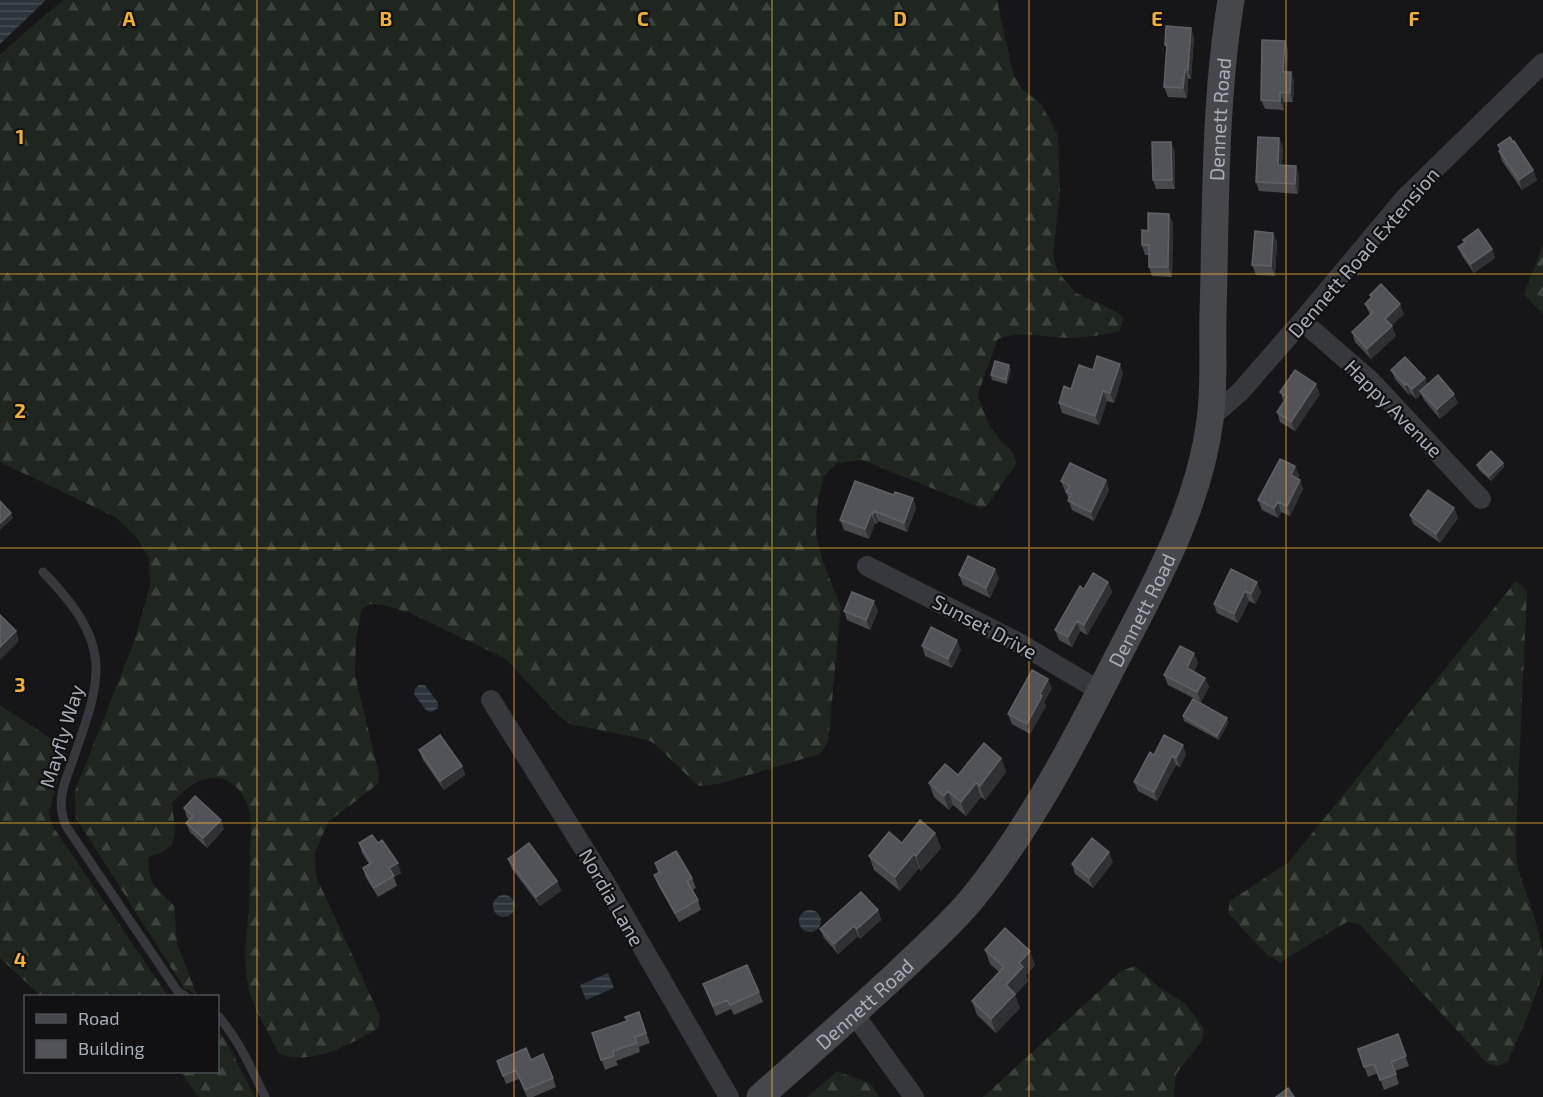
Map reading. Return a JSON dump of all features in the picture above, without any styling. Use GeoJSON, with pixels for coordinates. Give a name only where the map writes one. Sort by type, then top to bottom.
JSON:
{"type":"FeatureCollection","features":[{"type":"Feature","properties":{"kind":"street","name":"Dennett Road"},"geometry":{"type":"LineString","coordinates":[[760,1097],[854,1014],[937,935],[992,872],[1022,831],[1042,797],[1159,576],[1184,517],[1197,478],[1210,418],[1219,99],[1224,38],[1231,0]]}},
{"type":"Feature","properties":{"kind":"street","name":"Dennett Road Extension"},"geometry":{"type":"LineString","coordinates":[[1210,418],[1240,392],[1405,198],[1543,63]]}},
{"type":"Feature","properties":{"kind":"street","name":"Happy Avenue"},"geometry":{"type":"LineString","coordinates":[[1302,321],[1371,381],[1481,499]]}},
{"type":"Feature","properties":{"kind":"street","name":"Sunset Drive"},"geometry":{"type":"LineString","coordinates":[[867,566],[1021,644],[1100,691]]}},
{"type":"Feature","properties":{"kind":"street","name":"Nordia Lane"},"geometry":{"type":"LineString","coordinates":[[491,699],[603,879],[729,1097]]}},
{"type":"Feature","properties":{"kind":"street"},"geometry":{"type":"LineString","coordinates":[[854,1014],[914,1097]]}},
{"type":"Feature","properties":{"kind":"lane","name":"Mayfly Way"},"geometry":{"type":"LineString","coordinates":[[43,572],[68,597],[87,627],[94,648],[97,669],[91,706],[62,792],[62,816],[66,826],[156,960],[178,992],[183,995]]}},
{"type":"Feature","properties":{"kind":"lane"},"geometry":{"type":"LineString","coordinates":[[219,1017],[243,1051],[265,1097]]}},
{"type":"Feature","properties":{"kind":"green space"},"geometry":{"type":"Polygon","coordinates":[[[64,0],[997,0],[1013,73],[1022,89],[1041,104],[1058,135],[1060,193],[1053,254],[1057,271],[1076,293],[1117,312],[1124,319],[1119,331],[1100,335],[1068,338],[1024,334],[998,339],[978,393],[990,425],[997,437],[1013,454],[1016,464],[986,507],[981,508],[862,460],[837,463],[823,477],[817,507],[816,533],[823,562],[841,607],[828,742],[820,754],[718,784],[698,786],[648,740],[570,724],[560,717],[506,659],[410,613],[384,605],[370,604],[362,609],[356,639],[355,675],[379,774],[378,784],[328,822],[315,853],[316,876],[380,1016],[378,1028],[343,1047],[317,1056],[292,1057],[279,1054],[256,1008],[247,979],[245,951],[251,824],[248,804],[240,791],[228,781],[215,778],[201,780],[188,787],[172,803],[175,828],[173,841],[164,851],[148,858],[152,882],[174,906],[177,944],[197,995],[184,988],[76,818],[75,791],[134,642],[150,586],[149,558],[138,539],[117,518],[0,462],[0,55],[64,0]]]}},
{"type":"Feature","properties":{"kind":"green space"},"geometry":{"type":"Polygon","coordinates":[[[1543,245],[1543,314],[1524,294],[1543,245]]]}},
{"type":"Feature","properties":{"kind":"green space"},"geometry":{"type":"Polygon","coordinates":[[[1516,581],[1527,591],[1516,854],[1518,868],[1540,940],[1543,965],[1534,1001],[1508,1061],[1493,1065],[1487,1063],[1359,924],[1347,922],[1280,962],[1267,955],[1228,913],[1230,901],[1289,862],[1516,581]]]}},
{"type":"Feature","properties":{"kind":"green space"},"geometry":{"type":"Polygon","coordinates":[[[0,705],[61,745],[65,752],[49,813],[52,825],[167,995],[40,995],[0,958],[0,705]]]}},
{"type":"Feature","properties":{"kind":"green space"},"geometry":{"type":"Polygon","coordinates":[[[1135,966],[1160,988],[1186,1004],[1204,1029],[1202,1041],[1176,1074],[1174,1097],[983,1097],[1121,971],[1135,966]]]}},
{"type":"Feature","properties":{"kind":"green space"},"geometry":{"type":"Polygon","coordinates":[[[219,1032],[225,1039],[255,1097],[199,1097],[181,1073],[219,1073],[219,1032]]]}},
{"type":"Feature","properties":{"kind":"green space"},"geometry":{"type":"Polygon","coordinates":[[[837,1071],[871,1084],[879,1097],[807,1097],[837,1071]]]}},
{"type":"Feature","properties":{"kind":"shaded area"},"geometry":{"type":"Polygon","coordinates":[[[0,0],[46,0],[0,44],[0,0]]]}},
{"type":"Feature","properties":{"kind":"shaded area"},"geometry":{"type":"Polygon","coordinates":[[[419,685],[425,685],[438,703],[438,708],[431,712],[426,710],[414,694],[419,685]]]}},
{"type":"Feature","properties":{"kind":"shaded area"},"geometry":{"type":"Polygon","coordinates":[[[504,895],[512,898],[515,906],[512,914],[504,917],[496,914],[493,906],[496,898],[504,895]]]}},
{"type":"Feature","properties":{"kind":"shaded area"},"geometry":{"type":"Polygon","coordinates":[[[810,910],[818,913],[821,921],[818,929],[810,932],[802,929],[799,921],[802,913],[810,910]]]}},
{"type":"Feature","properties":{"kind":"shaded area"},"geometry":{"type":"Polygon","coordinates":[[[608,973],[614,988],[586,1000],[580,985],[608,973]]]}},
{"type":"Feature","properties":{"kind":"building"},"geometry":{"type":"Polygon","coordinates":[[[1166,26],[1191,28],[1188,70],[1185,70],[1183,88],[1164,87],[1166,26]]]}},
{"type":"Feature","properties":{"kind":"building"},"geometry":{"type":"Polygon","coordinates":[[[1262,40],[1285,41],[1283,72],[1291,72],[1290,93],[1280,92],[1280,101],[1261,100],[1262,40]]]}},
{"type":"Feature","properties":{"kind":"building"},"geometry":{"type":"Polygon","coordinates":[[[1258,137],[1279,138],[1278,165],[1296,166],[1295,184],[1256,182],[1258,137]]]}},
{"type":"Feature","properties":{"kind":"building"},"geometry":{"type":"Polygon","coordinates":[[[1510,137],[1533,170],[1519,180],[1499,151],[1501,150],[1498,145],[1510,137]]]}},
{"type":"Feature","properties":{"kind":"building"},"geometry":{"type":"Polygon","coordinates":[[[1152,142],[1171,142],[1172,180],[1153,180],[1152,142]]]}},
{"type":"Feature","properties":{"kind":"building"},"geometry":{"type":"Polygon","coordinates":[[[1148,213],[1169,214],[1168,267],[1149,267],[1149,245],[1142,245],[1142,230],[1148,231],[1148,213]]]}},
{"type":"Feature","properties":{"kind":"building"},"geometry":{"type":"Polygon","coordinates":[[[1478,229],[1492,249],[1471,264],[1458,247],[1465,242],[1463,240],[1478,229]]]}},
{"type":"Feature","properties":{"kind":"building"},"geometry":{"type":"Polygon","coordinates":[[[1255,231],[1273,233],[1271,266],[1252,265],[1255,231]]]}},
{"type":"Feature","properties":{"kind":"building"},"geometry":{"type":"Polygon","coordinates":[[[1381,284],[1400,304],[1385,319],[1392,326],[1367,349],[1352,332],[1373,312],[1365,304],[1381,284]]]}},
{"type":"Feature","properties":{"kind":"building"},"geometry":{"type":"Polygon","coordinates":[[[1097,356],[1120,364],[1110,393],[1103,391],[1095,416],[1059,403],[1064,386],[1071,389],[1079,365],[1093,370],[1097,356]]]}},
{"type":"Feature","properties":{"kind":"building"},"geometry":{"type":"Polygon","coordinates":[[[1405,357],[1425,378],[1412,389],[1391,370],[1405,357]]]}},
{"type":"Feature","properties":{"kind":"building"},"geometry":{"type":"Polygon","coordinates":[[[995,361],[1009,365],[1006,380],[991,375],[995,361]]]}},
{"type":"Feature","properties":{"kind":"building"},"geometry":{"type":"Polygon","coordinates":[[[1295,370],[1316,384],[1291,422],[1277,412],[1287,397],[1280,392],[1295,370]]]}},
{"type":"Feature","properties":{"kind":"building"},"geometry":{"type":"Polygon","coordinates":[[[1438,375],[1454,394],[1437,409],[1420,391],[1438,375]]]}},
{"type":"Feature","properties":{"kind":"building"},"geometry":{"type":"Polygon","coordinates":[[[1491,451],[1503,463],[1489,476],[1477,465],[1491,451]]]}},
{"type":"Feature","properties":{"kind":"building"},"geometry":{"type":"Polygon","coordinates":[[[1280,459],[1295,466],[1291,475],[1300,480],[1287,506],[1278,502],[1274,508],[1258,500],[1280,459]]]}},
{"type":"Feature","properties":{"kind":"building"},"geometry":{"type":"Polygon","coordinates":[[[1070,463],[1106,480],[1091,512],[1068,501],[1071,494],[1066,492],[1070,486],[1061,481],[1070,463]]]}},
{"type":"Feature","properties":{"kind":"building"},"geometry":{"type":"Polygon","coordinates":[[[855,481],[894,495],[895,492],[913,498],[904,523],[874,511],[865,529],[840,520],[855,481]]]}},
{"type":"Feature","properties":{"kind":"building"},"geometry":{"type":"Polygon","coordinates":[[[1428,490],[1454,508],[1436,534],[1410,515],[1428,490]]]}},
{"type":"Feature","properties":{"kind":"building"},"geometry":{"type":"Polygon","coordinates":[[[0,501],[11,513],[0,523],[0,501]]]}},
{"type":"Feature","properties":{"kind":"building"},"geometry":{"type":"Polygon","coordinates":[[[968,556],[995,569],[986,588],[959,575],[968,556]]]}},
{"type":"Feature","properties":{"kind":"building"},"geometry":{"type":"Polygon","coordinates":[[[1231,569],[1257,582],[1251,594],[1245,591],[1234,614],[1214,604],[1231,569]]]}},
{"type":"Feature","properties":{"kind":"building"},"geometry":{"type":"Polygon","coordinates":[[[1093,573],[1108,582],[1084,625],[1077,621],[1068,637],[1055,630],[1080,586],[1084,589],[1093,573]]]}},
{"type":"Feature","properties":{"kind":"building"},"geometry":{"type":"Polygon","coordinates":[[[852,592],[874,601],[866,620],[844,611],[852,592]]]}},
{"type":"Feature","properties":{"kind":"building"},"geometry":{"type":"Polygon","coordinates":[[[0,615],[16,631],[0,647],[0,615]]]}},
{"type":"Feature","properties":{"kind":"building"},"geometry":{"type":"Polygon","coordinates":[[[931,627],[957,640],[948,659],[922,646],[931,627]]]}},
{"type":"Feature","properties":{"kind":"building"},"geometry":{"type":"Polygon","coordinates":[[[1180,646],[1194,653],[1187,668],[1205,678],[1197,692],[1164,675],[1180,646]]]}},
{"type":"Feature","properties":{"kind":"building"},"geometry":{"type":"Polygon","coordinates":[[[1032,670],[1048,679],[1027,724],[1008,714],[1032,670]]]}},
{"type":"Feature","properties":{"kind":"building"},"geometry":{"type":"Polygon","coordinates":[[[1193,699],[1227,718],[1217,736],[1183,716],[1193,699]]]}},
{"type":"Feature","properties":{"kind":"building"},"geometry":{"type":"Polygon","coordinates":[[[440,735],[462,766],[440,781],[419,750],[440,735]]]}},
{"type":"Feature","properties":{"kind":"building"},"geometry":{"type":"Polygon","coordinates":[[[1164,735],[1183,745],[1176,758],[1172,756],[1154,792],[1134,782],[1150,752],[1154,755],[1164,735]]]}},
{"type":"Feature","properties":{"kind":"building"},"geometry":{"type":"Polygon","coordinates":[[[984,743],[1001,758],[980,786],[976,783],[961,802],[948,791],[944,796],[929,783],[945,764],[958,775],[984,743]]]}},
{"type":"Feature","properties":{"kind":"building"},"geometry":{"type":"Polygon","coordinates":[[[195,796],[221,820],[203,838],[186,823],[193,816],[184,808],[195,796]]]}},
{"type":"Feature","properties":{"kind":"building"},"geometry":{"type":"Polygon","coordinates":[[[920,820],[935,833],[895,877],[869,856],[889,832],[902,843],[920,820]]]}},
{"type":"Feature","properties":{"kind":"building"},"geometry":{"type":"Polygon","coordinates":[[[372,835],[378,843],[382,840],[398,863],[389,868],[394,876],[374,888],[363,868],[371,863],[359,843],[372,835]]]}},
{"type":"Feature","properties":{"kind":"building"},"geometry":{"type":"Polygon","coordinates":[[[1092,838],[1109,852],[1089,878],[1072,864],[1092,838]]]}},
{"type":"Feature","properties":{"kind":"building"},"geometry":{"type":"Polygon","coordinates":[[[529,843],[557,881],[536,897],[508,859],[529,843]]]}},
{"type":"Feature","properties":{"kind":"building"},"geometry":{"type":"Polygon","coordinates":[[[676,851],[692,878],[687,881],[698,900],[675,913],[654,875],[660,872],[655,863],[676,851]]]}},
{"type":"Feature","properties":{"kind":"building"},"geometry":{"type":"Polygon","coordinates":[[[861,892],[878,910],[857,929],[854,926],[834,944],[820,929],[861,892]]]}},
{"type":"Feature","properties":{"kind":"building"},"geometry":{"type":"Polygon","coordinates":[[[1005,928],[1030,951],[1019,963],[1023,967],[1006,985],[1015,994],[991,1019],[972,1001],[1004,967],[985,950],[1005,928]]]}},
{"type":"Feature","properties":{"kind":"building"},"geometry":{"type":"Polygon","coordinates":[[[747,965],[759,992],[730,1005],[727,1000],[713,1006],[703,984],[747,965]]]}},
{"type":"Feature","properties":{"kind":"building"},"geometry":{"type":"Polygon","coordinates":[[[639,1012],[646,1033],[635,1037],[637,1043],[613,1051],[614,1056],[601,1060],[592,1033],[627,1021],[625,1017],[639,1012]]]}},
{"type":"Feature","properties":{"kind":"building"},"geometry":{"type":"Polygon","coordinates":[[[1398,1034],[1406,1056],[1391,1062],[1396,1074],[1380,1080],[1374,1064],[1364,1067],[1358,1049],[1398,1034]]]}},
{"type":"Feature","properties":{"kind":"building"},"geometry":{"type":"Polygon","coordinates":[[[526,1048],[531,1060],[543,1054],[553,1078],[525,1090],[516,1070],[503,1076],[497,1061],[526,1048]]]}},
{"type":"Feature","properties":{"kind":"building"},"geometry":{"type":"Polygon","coordinates":[[[1288,1088],[1294,1097],[1276,1097],[1288,1088]]]}}]}
